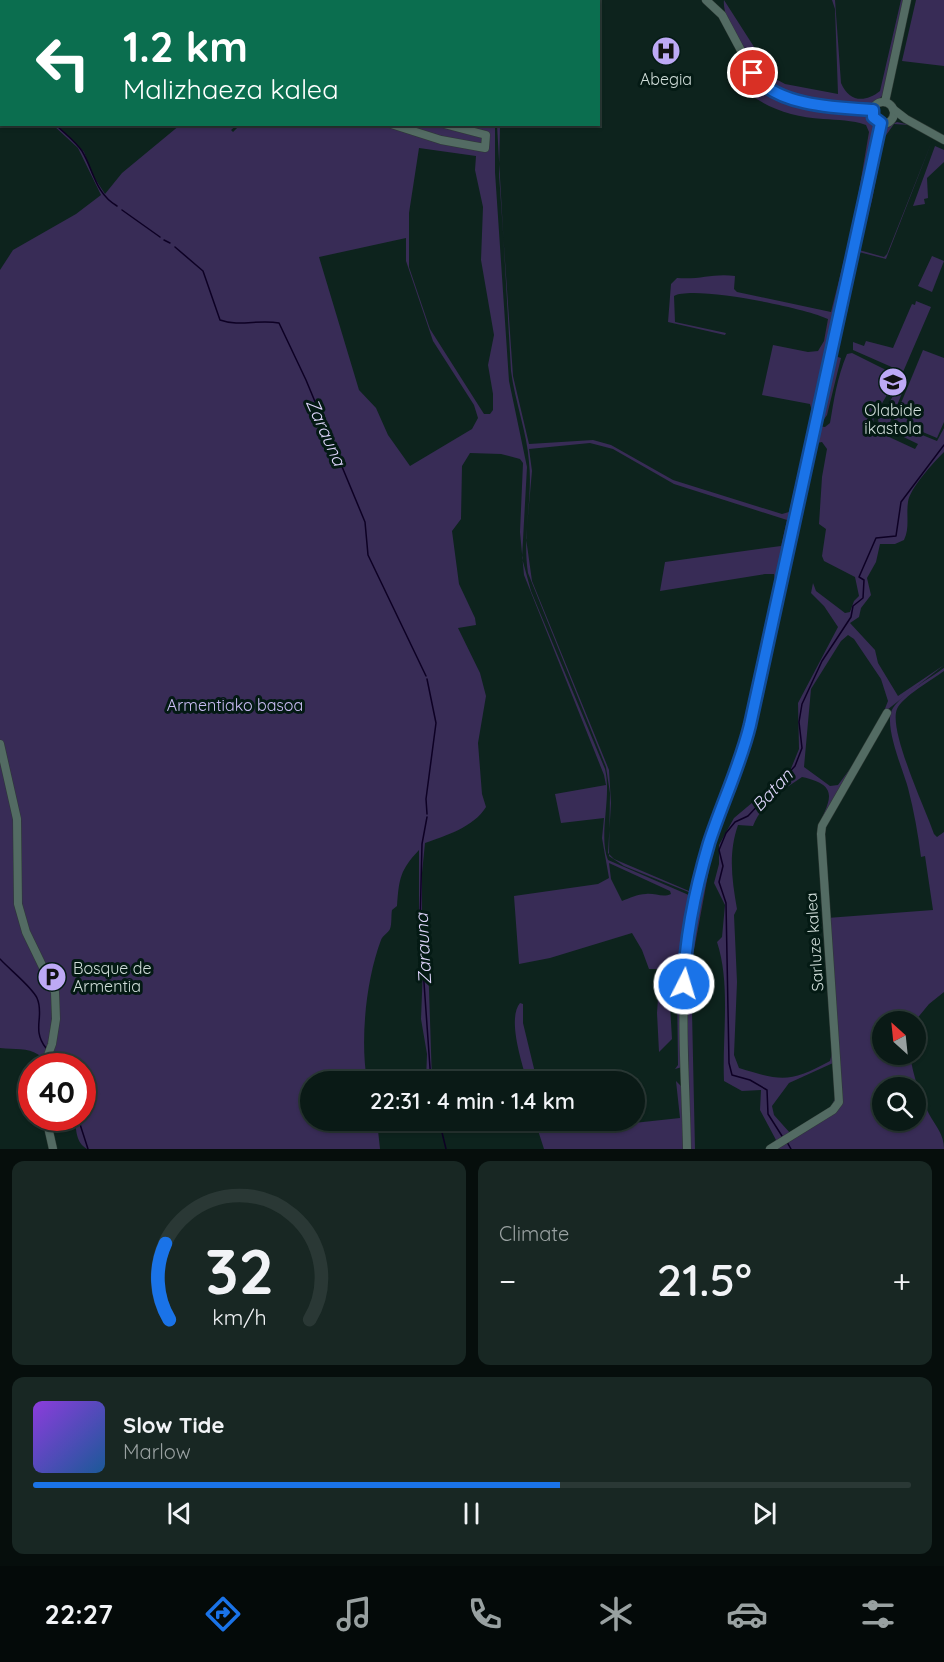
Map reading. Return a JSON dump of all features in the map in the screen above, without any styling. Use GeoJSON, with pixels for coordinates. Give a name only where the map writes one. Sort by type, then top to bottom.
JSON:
{"type":"FeatureCollection","features":[{"type":"Feature","properties":{"kind":"street"},"geometry":{"type":"LineString","coordinates":[[706,0],[722,15],[753,73],[768,89],[792,100],[873,110]]}},
{"type":"Feature","properties":{"kind":"street"},"geometry":{"type":"LineString","coordinates":[[885,102],[907,0]]}},
{"type":"Feature","properties":{"kind":"street"},"geometry":{"type":"LineString","coordinates":[[881,123],[873,117],[873,110],[878,104],[885,102]]}},
{"type":"Feature","properties":{"kind":"street"},"geometry":{"type":"LineString","coordinates":[[885,102],[906,119],[944,140]]}},
{"type":"Feature","properties":{"kind":"street"},"geometry":{"type":"LineString","coordinates":[[891,120],[893,109]]}},
{"type":"Feature","properties":{"kind":"street"},"geometry":{"type":"LineString","coordinates":[[881,123],[906,119]]}},
{"type":"Feature","properties":{"kind":"street"},"geometry":{"type":"LineString","coordinates":[[687,1149],[684,989],[690,935],[710,843],[741,759],[750,725],[881,123]]}},
{"type":"Feature","properties":{"kind":"street"},"geometry":{"type":"LineString","coordinates":[[398,126],[441,140],[485,148],[486,135],[452,126]]}},
{"type":"Feature","properties":{"kind":"street","name":"Sarluze kalea"},"geometry":{"type":"LineString","coordinates":[[770,1149],[833,1110],[839,1102],[821,834],[822,826],[887,713]]}},
{"type":"Feature","properties":{"kind":"street"},"geometry":{"type":"LineString","coordinates":[[0,744],[17,819],[18,904],[26,932],[56,1000],[52,1044],[49,1053]]}},
{"type":"Feature","properties":{"kind":"street"},"geometry":{"type":"LineString","coordinates":[[49,1131],[53,1149]]}},
{"type":"Feature","properties":{"kind":"green space"},"geometry":{"type":"Polygon","coordinates":[[[724,0],[774,78],[785,84],[838,94],[835,9],[832,0],[835,0],[841,83],[848,94],[863,99],[880,91],[901,0],[904,0],[884,93],[871,105],[849,106],[818,102],[776,89],[762,78],[739,45],[724,9],[724,0]]]}},
{"type":"Feature","properties":{"kind":"green space"},"geometry":{"type":"Polygon","coordinates":[[[916,0],[944,0],[944,66],[902,61],[916,0]]]}},
{"type":"Feature","properties":{"kind":"green space"},"geometry":{"type":"Polygon","coordinates":[[[754,86],[779,102],[856,116],[859,112],[870,118],[875,128],[741,750],[706,841],[694,893],[624,866],[609,856],[609,854],[614,859],[689,891],[693,888],[706,833],[742,740],[775,581],[774,574],[765,574],[660,591],[665,562],[781,546],[787,520],[674,484],[613,449],[590,443],[529,449],[532,471],[527,525],[530,490],[528,451],[511,371],[503,238],[513,376],[529,444],[593,440],[611,445],[673,480],[782,514],[789,512],[812,411],[810,404],[762,395],[773,345],[808,352],[818,351],[824,341],[828,319],[797,309],[750,299],[703,293],[685,293],[674,296],[675,322],[726,333],[725,335],[668,322],[671,284],[677,278],[735,276],[734,289],[737,292],[831,312],[854,220],[869,132],[866,125],[861,123],[804,117],[777,109],[752,96],[754,86]]]}},
{"type":"Feature","properties":{"kind":"green space"},"geometry":{"type":"Polygon","coordinates":[[[897,122],[910,125],[894,124],[884,138],[859,250],[884,257],[887,254],[932,141],[886,259],[859,252],[852,282],[850,277],[881,136],[888,126],[897,122]]]}},
{"type":"Feature","properties":{"kind":"green space","name":"Armentiako basoa"},"geometry":{"type":"Polygon","coordinates":[[[54,126],[58,126],[84,152],[92,174],[105,194],[122,173],[179,126],[236,126],[231,130],[233,132],[239,126],[383,126],[476,150],[485,149],[487,134],[462,126],[495,126],[495,172],[509,381],[527,467],[522,555],[520,532],[523,463],[520,459],[501,454],[470,453],[462,466],[461,519],[452,531],[459,584],[476,625],[458,628],[480,673],[486,696],[478,743],[482,794],[486,807],[467,825],[425,843],[422,873],[422,931],[428,959],[432,1071],[426,1071],[427,1054],[421,1019],[423,967],[419,944],[419,850],[404,869],[397,906],[392,910],[390,929],[381,940],[376,956],[368,991],[364,1028],[366,1071],[300,1071],[300,1131],[378,1131],[380,1149],[87,1149],[80,1143],[76,1131],[96,1131],[96,1053],[36,1053],[0,1048],[0,270],[13,250],[76,214],[101,195],[78,148],[54,126]],[[419,148],[409,213],[409,267],[430,329],[484,414],[490,414],[493,410],[493,394],[488,365],[494,335],[481,260],[483,207],[475,170],[476,156],[419,148]],[[406,238],[319,257],[359,390],[376,408],[388,435],[410,466],[472,429],[478,418],[474,405],[433,341],[406,261],[406,238]]]}},
{"type":"Feature","properties":{"kind":"green space"},"geometry":{"type":"Polygon","coordinates":[[[404,126],[439,126],[482,137],[482,145],[432,135],[404,126]]]}},
{"type":"Feature","properties":{"kind":"green space"},"geometry":{"type":"Polygon","coordinates":[[[497,126],[500,126],[499,164],[497,126]]]}},
{"type":"Feature","properties":{"kind":"green space"},"geometry":{"type":"Polygon","coordinates":[[[935,146],[944,150],[944,162],[927,178],[928,198],[924,199],[925,204],[913,206],[935,146]]]}},
{"type":"Feature","properties":{"kind":"green space"},"geometry":{"type":"Polygon","coordinates":[[[932,256],[944,261],[932,292],[918,286],[932,256]]]}},
{"type":"Feature","properties":{"kind":"green space"},"geometry":{"type":"Polygon","coordinates":[[[916,301],[931,307],[903,372],[853,350],[853,342],[864,346],[866,341],[893,348],[912,304],[915,305],[916,301]]]}},
{"type":"Feature","properties":{"kind":"green space"},"geometry":{"type":"Polygon","coordinates":[[[844,307],[848,309],[835,356],[841,358],[827,415],[822,422],[819,421],[844,307]]]}},
{"type":"Feature","properties":{"kind":"green space"},"geometry":{"type":"Polygon","coordinates":[[[923,350],[944,358],[944,422],[937,438],[894,420],[923,350]]]}},
{"type":"Feature","properties":{"kind":"green space"},"geometry":{"type":"Polygon","coordinates":[[[852,353],[898,376],[874,417],[872,429],[915,449],[918,444],[879,425],[878,419],[905,378],[908,379],[890,422],[937,441],[944,428],[944,452],[923,476],[910,496],[904,540],[895,544],[880,544],[876,562],[867,578],[871,595],[861,608],[859,617],[850,623],[875,650],[878,663],[898,696],[944,665],[887,710],[821,825],[838,1098],[834,1106],[765,1149],[776,1140],[760,1110],[761,1090],[742,1091],[724,1081],[725,993],[717,942],[722,937],[725,905],[714,883],[719,864],[719,845],[734,818],[790,771],[799,749],[798,703],[838,627],[824,606],[811,593],[813,583],[816,591],[845,613],[850,612],[854,601],[859,596],[855,577],[824,561],[822,556],[826,529],[819,524],[822,477],[827,449],[822,442],[817,443],[763,698],[748,756],[713,848],[691,966],[695,1149],[690,1149],[687,992],[693,931],[708,859],[747,752],[818,426],[825,427],[830,423],[838,380],[847,354],[852,353]],[[848,635],[841,641],[811,689],[804,767],[830,786],[838,785],[859,755],[888,701],[881,679],[854,639],[848,635]],[[802,777],[767,804],[753,826],[738,825],[733,846],[732,877],[737,909],[734,915],[737,982],[734,1055],[739,1068],[785,1078],[805,1073],[830,1061],[832,1053],[817,830],[829,797],[823,785],[802,777]],[[833,1063],[789,1083],[772,1106],[774,1115],[790,1133],[831,1107],[836,1096],[833,1063]]]}},
{"type":"Feature","properties":{"kind":"green space"},"geometry":{"type":"Polygon","coordinates":[[[526,541],[532,581],[609,770],[611,803],[609,829],[610,793],[606,767],[528,573],[526,541]]]}},
{"type":"Feature","properties":{"kind":"green space"},"geometry":{"type":"Polygon","coordinates":[[[523,560],[531,591],[605,769],[607,792],[604,839],[608,860],[691,896],[693,900],[682,959],[682,1067],[675,1069],[678,1065],[677,985],[674,986],[670,1005],[672,1039],[659,1052],[657,1013],[660,969],[649,969],[632,933],[550,958],[519,964],[514,896],[598,884],[609,878],[602,838],[604,818],[561,823],[555,794],[606,785],[524,575],[523,560]],[[609,863],[611,879],[622,901],[643,894],[665,896],[671,894],[670,891],[609,863]]]}},
{"type":"Feature","properties":{"kind":"green space"},"geometry":{"type":"Polygon","coordinates":[[[944,668],[944,671],[900,704],[896,719],[909,770],[934,834],[937,837],[944,832],[944,992],[923,1011],[872,1011],[872,1065],[912,1065],[915,1077],[872,1077],[872,1131],[926,1131],[926,1107],[941,1135],[944,1149],[772,1149],[840,1105],[827,918],[933,910],[925,856],[921,857],[916,822],[890,725],[893,708],[917,686],[944,668]]]}},
{"type":"Feature","properties":{"kind":"green space"},"geometry":{"type":"Polygon","coordinates":[[[520,1003],[523,1004],[523,1023],[535,1071],[524,1071],[515,1030],[516,1010],[520,1003]]]}},
{"type":"Feature","properties":{"kind":"green space"},"geometry":{"type":"Polygon","coordinates":[[[676,1081],[682,1087],[683,1149],[544,1149],[538,1131],[645,1131],[645,1122],[680,1118],[676,1081]]]}},
{"type":"Feature","properties":{"kind":"waterway","name":"Zarauna"},"geometry":{"type":"LineString","coordinates":[[57,126],[82,151],[99,188],[117,206]]}},
{"type":"Feature","properties":{"kind":"waterway","name":"Zarauna"},"geometry":{"type":"LineString","coordinates":[[122,210],[160,237]]}},
{"type":"Feature","properties":{"kind":"waterway","name":"Zarauna"},"geometry":{"type":"LineString","coordinates":[[164,240],[170,243]]}},
{"type":"Feature","properties":{"kind":"waterway","name":"Zarauna"},"geometry":{"type":"LineString","coordinates":[[175,247],[203,271],[220,320],[234,323],[279,323],[306,380],[365,522],[368,555],[426,676]]}},
{"type":"Feature","properties":{"kind":"waterway","name":"Batan"},"geometry":{"type":"LineString","coordinates":[[782,1136],[768,1114],[767,1090],[750,1080],[732,1075],[729,1063],[726,903],[719,882],[723,866],[719,850],[726,833],[735,822],[748,816],[795,766],[802,748],[799,722],[802,704],[822,661],[851,617],[853,606],[863,598],[864,580],[859,577],[876,538],[896,536],[901,502],[944,445]]}},
{"type":"Feature","properties":{"kind":"waterway","name":"Zarauna"},"geometry":{"type":"LineString","coordinates":[[427,679],[436,723],[426,799],[427,814]]}},
{"type":"Feature","properties":{"kind":"waterway","name":"Zarauna"},"geometry":{"type":"LineString","coordinates":[[427,817],[422,844],[420,926],[430,1071]]}},
{"type":"Feature","properties":{"kind":"waterway"},"geometry":{"type":"LineString","coordinates":[[0,959],[37,998],[40,1011],[39,1035],[46,1048]]}},
{"type":"Feature","properties":{"kind":"waterway"},"geometry":{"type":"LineString","coordinates":[[82,1131],[88,1149]]}},
{"type":"Feature","properties":{"kind":"waterway","name":"Zarauna"},"geometry":{"type":"LineString","coordinates":[[442,1131],[446,1149]]}},
{"type":"Feature","properties":{"kind":"waterway","name":"Batan"},"geometry":{"type":"LineString","coordinates":[[787,1142],[791,1149]]}},
{"type":"Feature","properties":{"kind":"place","name":"Abegia"},"geometry":{"type":"Point","coordinates":[666,51]}},
{"type":"Feature","properties":{"kind":"place","name":"Olabide ikastola"},"geometry":{"type":"Point","coordinates":[893,382]}},
{"type":"Feature","properties":{"kind":"place","name":"Bosque de Armentia"},"geometry":{"type":"Point","coordinates":[52,977]}},
{"type":"Feature","properties":{"kind":"route"},"geometry":{"type":"LineString","coordinates":[[684,984],[690,935],[710,843],[741,759],[750,725],[881,123],[873,117],[873,110],[792,100],[780,96],[762,85],[753,73]]}}]}
